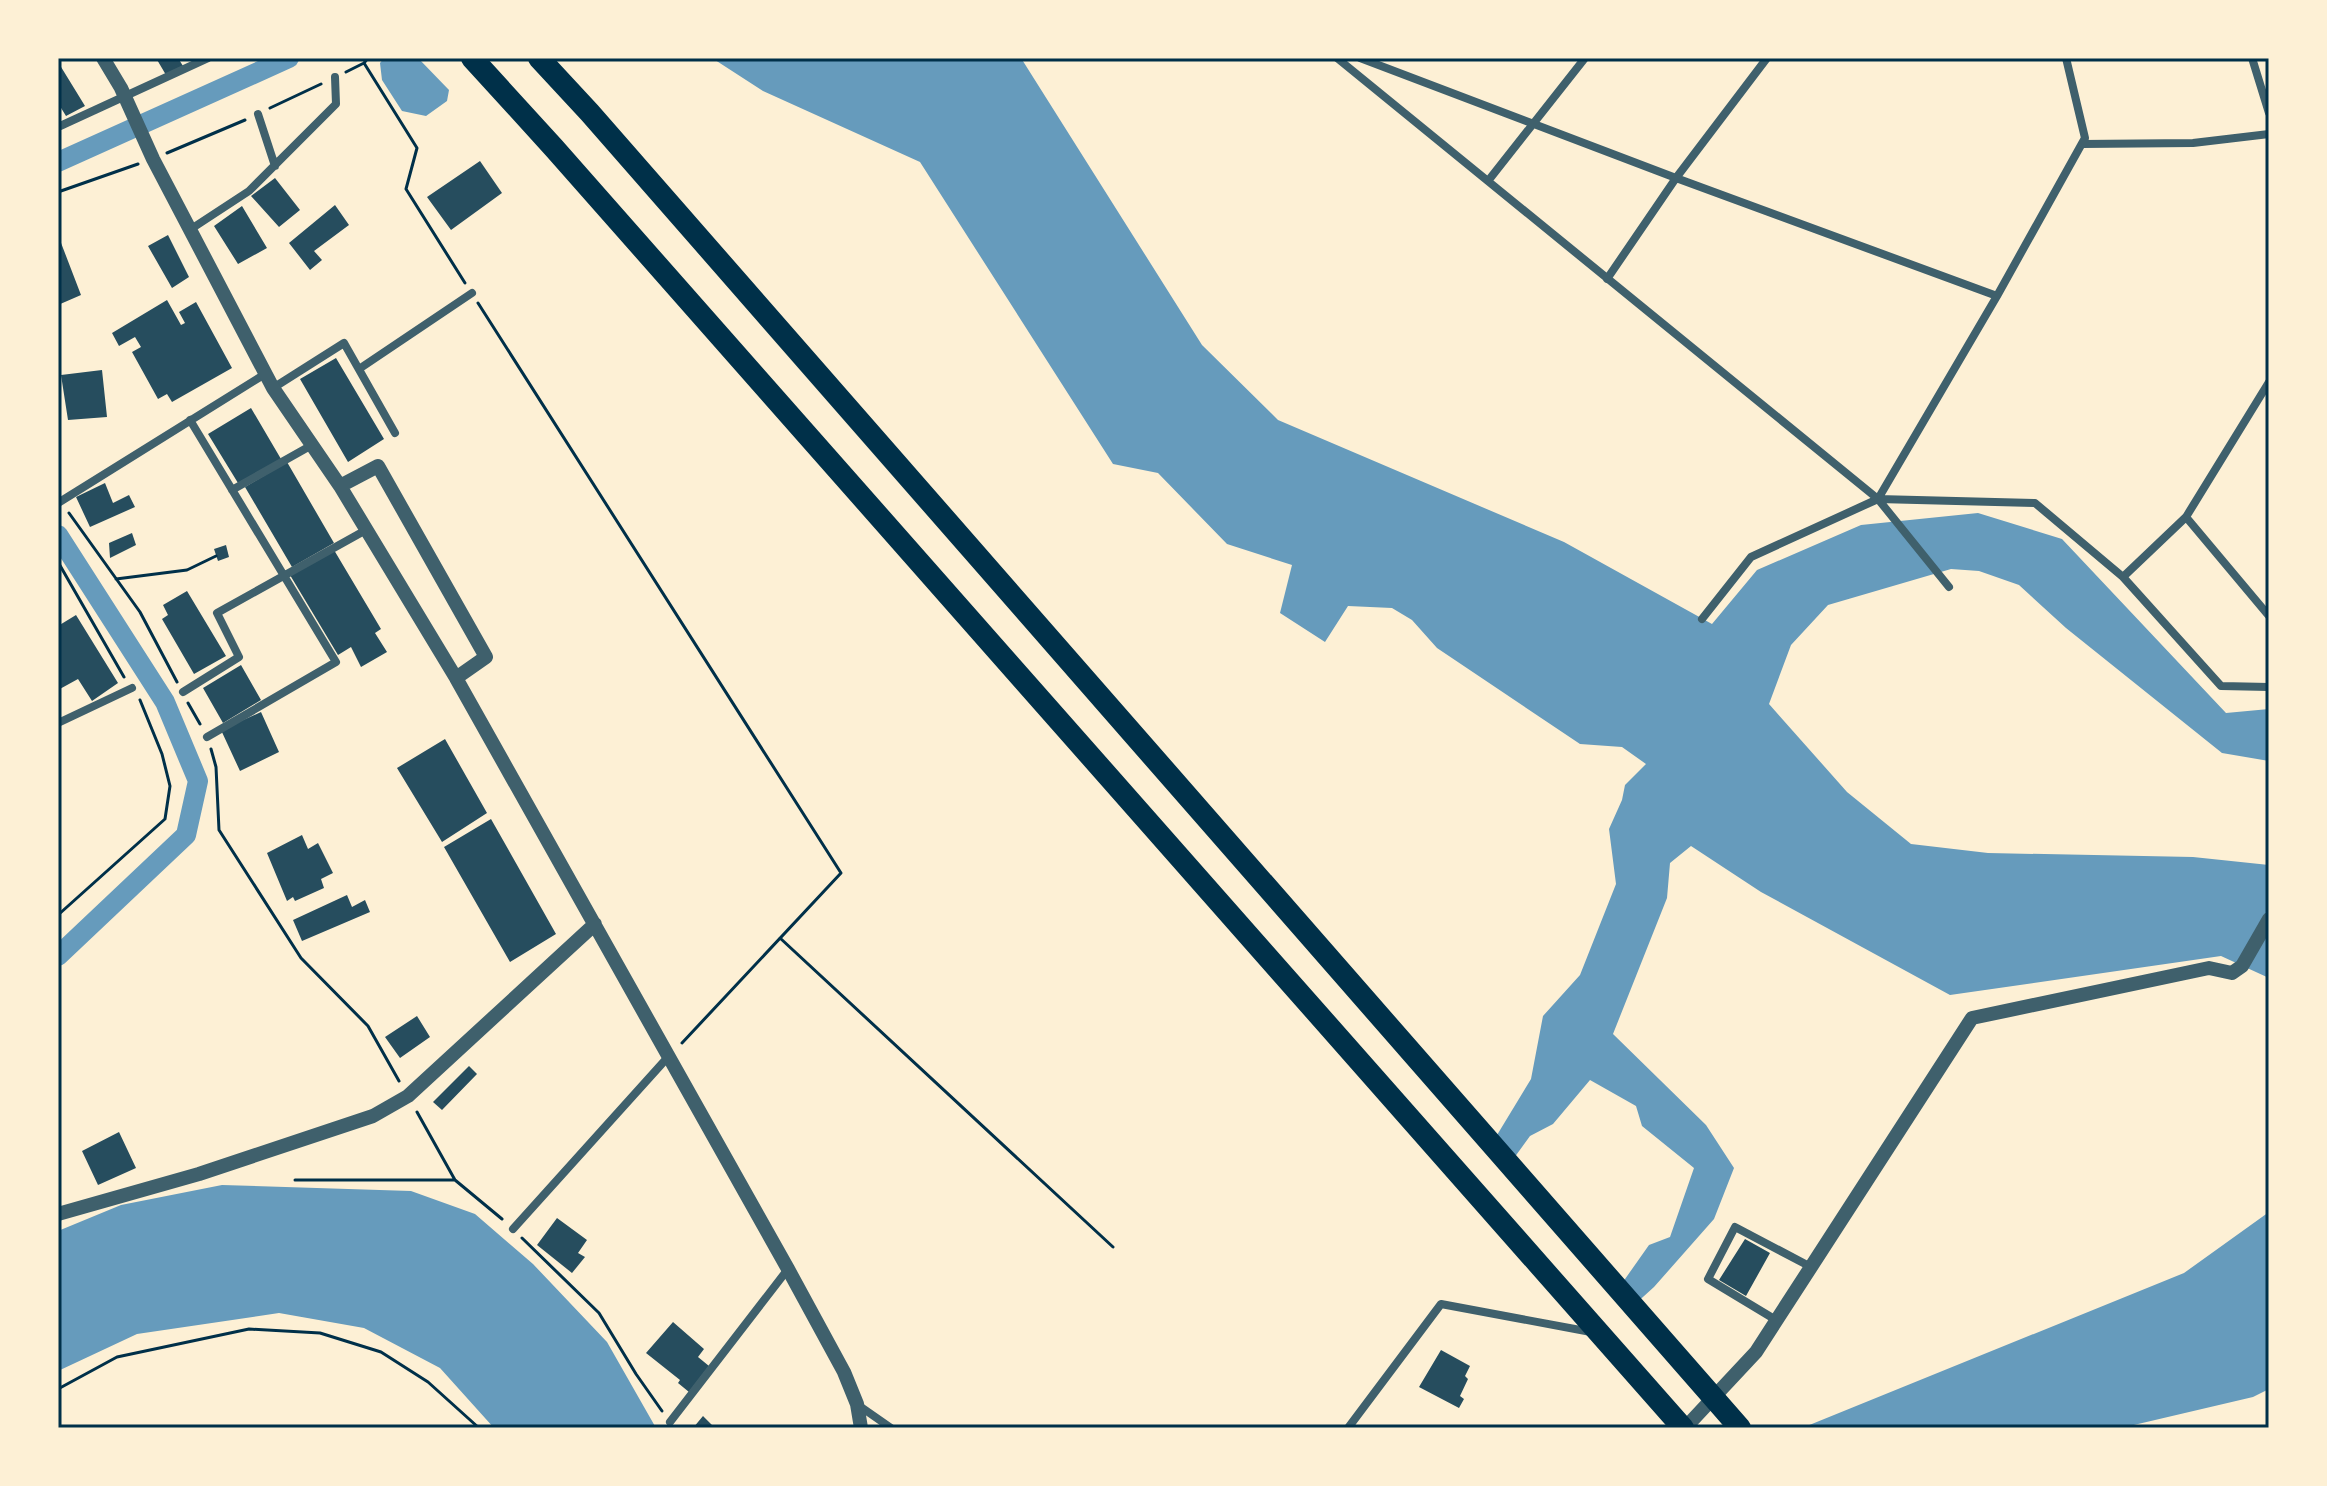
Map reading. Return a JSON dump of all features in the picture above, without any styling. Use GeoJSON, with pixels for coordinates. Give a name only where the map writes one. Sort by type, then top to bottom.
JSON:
{"type":"FeatureCollection","features":[{"type":"Feature","properties":{"kind":"highway"},"geometry":{"type":"LineString","coordinates":[[472,58],[1684,1428]]}},
{"type":"Feature","properties":{"kind":"highway"},"geometry":{"type":"LineString","coordinates":[[539,58],[601,125],[1740,1428]]}},
{"type":"Feature","properties":{"kind":"street"},"geometry":{"type":"LineString","coordinates":[[103,58],[265,374],[340,486],[456,678],[788,1269],[844,1372],[857,1404],[861,1428]]}},
{"type":"Feature","properties":{"kind":"street"},"geometry":{"type":"LineString","coordinates":[[58,127],[208,58]]}},
{"type":"Feature","properties":{"kind":"street"},"geometry":{"type":"LineString","coordinates":[[1337,58],[1878,499],[1949,587]]}},
{"type":"Feature","properties":{"kind":"street"},"geometry":{"type":"LineString","coordinates":[[1360,58],[1997,296]]}},
{"type":"Feature","properties":{"kind":"street"},"geometry":{"type":"LineString","coordinates":[[1488,181],[1585,58]]}},
{"type":"Feature","properties":{"kind":"street"},"geometry":{"type":"LineString","coordinates":[[1607,279],[1676,178],[1767,58]]}},
{"type":"Feature","properties":{"kind":"street"},"geometry":{"type":"LineString","coordinates":[[1878,499],[2085,138],[2066,58]]}},
{"type":"Feature","properties":{"kind":"street"},"geometry":{"type":"LineString","coordinates":[[2252,58],[2269,113]]}},
{"type":"Feature","properties":{"kind":"street"},"geometry":{"type":"LineString","coordinates":[[191,229],[249,191],[336,104],[335,77]]}},
{"type":"Feature","properties":{"kind":"street"},"geometry":{"type":"LineString","coordinates":[[258,114],[275,166]]}},
{"type":"Feature","properties":{"kind":"street"},"geometry":{"type":"LineString","coordinates":[[2082,144],[2193,143],[2269,134]]}},
{"type":"Feature","properties":{"kind":"street"},"geometry":{"type":"LineString","coordinates":[[359,369],[472,293]]}},
{"type":"Feature","properties":{"kind":"street"},"geometry":{"type":"LineString","coordinates":[[273,388],[344,343],[395,433]]}},
{"type":"Feature","properties":{"kind":"street"},"geometry":{"type":"LineString","coordinates":[[59,502],[265,374]]}},
{"type":"Feature","properties":{"kind":"street"},"geometry":{"type":"LineString","coordinates":[[2123,577],[2186,517],[2269,382]]}},
{"type":"Feature","properties":{"kind":"street"},"geometry":{"type":"LineString","coordinates":[[190,420],[336,662],[207,737]]}},
{"type":"Feature","properties":{"kind":"street"},"geometry":{"type":"LineString","coordinates":[[232,490],[312,445]]}},
{"type":"Feature","properties":{"kind":"street"},"geometry":{"type":"LineString","coordinates":[[340,486],[378,466],[486,657],[456,678]]}},
{"type":"Feature","properties":{"kind":"street"},"geometry":{"type":"LineString","coordinates":[[1702,619],[1751,557],[1878,499],[2035,503],[2123,577],[2221,686],[2269,687]]}},
{"type":"Feature","properties":{"kind":"street"},"geometry":{"type":"LineString","coordinates":[[2186,517],[2269,616]]}},
{"type":"Feature","properties":{"kind":"street"},"geometry":{"type":"LineString","coordinates":[[183,692],[239,657],[217,613],[366,530]]}},
{"type":"Feature","properties":{"kind":"street"},"geometry":{"type":"LineString","coordinates":[[58,723],[132,688]]}},
{"type":"Feature","properties":{"kind":"street"},"geometry":{"type":"LineString","coordinates":[[1684,1428],[1756,1352],[1972,1018],[2209,968],[2232,973],[2242,966],[2269,919]]}},
{"type":"Feature","properties":{"kind":"street"},"geometry":{"type":"LineString","coordinates":[[58,1214],[199,1174],[373,1116],[408,1096],[595,924]]}},
{"type":"Feature","properties":{"kind":"street"},"geometry":{"type":"LineString","coordinates":[[513,1229],[668,1057]]}},
{"type":"Feature","properties":{"kind":"street"},"geometry":{"type":"LineString","coordinates":[[1776,1320],[1708,1279],[1735,1227],[1811,1267]]}},
{"type":"Feature","properties":{"kind":"street"},"geometry":{"type":"LineString","coordinates":[[670,1422],[788,1269]]}},
{"type":"Feature","properties":{"kind":"street"},"geometry":{"type":"LineString","coordinates":[[1348,1428],[1441,1304],[1601,1333]]}},
{"type":"Feature","properties":{"kind":"street"},"geometry":{"type":"LineString","coordinates":[[857,1404],[891,1428]]}},
{"type":"Feature","properties":{"kind":"path"},"geometry":{"type":"LineString","coordinates":[[58,192],[153,159],[258,114],[364,63],[368,58]]}},
{"type":"Feature","properties":{"kind":"path"},"geometry":{"type":"LineString","coordinates":[[364,63],[417,148],[406,189],[841,873],[668,1057]]}},
{"type":"Feature","properties":{"kind":"path"},"geometry":{"type":"LineString","coordinates":[[59,502],[140,612],[207,737],[216,767],[219,830],[301,958],[368,1026],[455,1180],[513,1229],[599,1313],[670,1422]]}},
{"type":"Feature","properties":{"kind":"path"},"geometry":{"type":"LineString","coordinates":[[116,579],[187,570],[216,556]]}},
{"type":"Feature","properties":{"kind":"path"},"geometry":{"type":"LineString","coordinates":[[58,562],[142,704],[162,754],[170,786],[165,819],[58,915]]}},
{"type":"Feature","properties":{"kind":"path"},"geometry":{"type":"LineString","coordinates":[[780,938],[1113,1247]]}},
{"type":"Feature","properties":{"kind":"path"},"geometry":{"type":"LineString","coordinates":[[295,1180],[455,1180]]}},
{"type":"Feature","properties":{"kind":"path"},"geometry":{"type":"LineString","coordinates":[[58,1389],[117,1357],[249,1329],[320,1333],[381,1352],[428,1382],[479,1428]]}},
{"type":"Feature","properties":{"kind":"water"},"geometry":{"type":"Polygon","coordinates":[[[384,58],[418,58],[449,90],[447,101],[426,116],[402,111],[382,80],[380,63],[384,58]]]}},
{"type":"Feature","properties":{"kind":"water"},"geometry":{"type":"Polygon","coordinates":[[[712,58],[1021,58],[1202,345],[1278,420],[1564,542],[1712,624],[1757,570],[1861,525],[1978,513],[2062,539],[2226,713],[2269,709],[2269,761],[2222,753],[2066,628],[2019,585],[1979,571],[1951,569],[1828,605],[1791,645],[1769,704],[1847,792],[1911,844],[1988,853],[2193,857],[2269,865],[2269,978],[2221,956],[1950,995],[1761,892],[1691,846],[1670,863],[1667,898],[1613,1034],[1706,1125],[1734,1168],[1714,1219],[1654,1287],[1633,1306],[1618,1289],[1649,1245],[1670,1237],[1694,1168],[1642,1126],[1636,1106],[1590,1080],[1553,1124],[1530,1136],[1509,1165],[1494,1140],[1531,1079],[1543,1016],[1580,975],[1616,884],[1609,829],[1625,785],[1646,764],[1622,747],[1580,744],[1437,648],[1412,620],[1392,608],[1348,606],[1325,642],[1280,613],[1292,565],[1227,544],[1158,473],[1113,464],[920,162],[763,91],[712,58]]]}},
{"type":"Feature","properties":{"kind":"water"},"geometry":{"type":"Polygon","coordinates":[[[222,1185],[411,1191],[475,1214],[533,1264],[607,1342],[656,1428],[494,1428],[440,1368],[364,1328],[279,1313],[137,1334],[58,1371],[58,1231],[121,1205],[222,1185]]]}},
{"type":"Feature","properties":{"kind":"water"},"geometry":{"type":"Polygon","coordinates":[[[2269,1212],[2269,1389],[2253,1397],[2121,1428],[1802,1428],[2184,1273],[2269,1212]]]}},
{"type":"Feature","properties":{"kind":"building"},"geometry":{"type":"Polygon","coordinates":[[[156,58],[178,58],[183,66],[166,75],[156,58]]]}},
{"type":"Feature","properties":{"kind":"building"},"geometry":{"type":"Polygon","coordinates":[[[58,62],[85,106],[66,116],[58,103],[58,62]]]}},
{"type":"Feature","properties":{"kind":"building"},"geometry":{"type":"Polygon","coordinates":[[[480,161],[502,193],[451,230],[427,197],[480,161]]]}},
{"type":"Feature","properties":{"kind":"building"},"geometry":{"type":"Polygon","coordinates":[[[275,178],[300,210],[279,227],[251,196],[275,178]]]}},
{"type":"Feature","properties":{"kind":"building"},"geometry":{"type":"Polygon","coordinates":[[[335,205],[349,225],[314,251],[322,260],[310,270],[289,243],[335,205]]]}},
{"type":"Feature","properties":{"kind":"building"},"geometry":{"type":"Polygon","coordinates":[[[242,206],[267,248],[238,264],[214,226],[242,206]]]}},
{"type":"Feature","properties":{"kind":"building"},"geometry":{"type":"Polygon","coordinates":[[[58,235],[81,295],[58,305],[58,235]]]}},
{"type":"Feature","properties":{"kind":"building"},"geometry":{"type":"Polygon","coordinates":[[[168,235],[189,277],[172,288],[148,246],[168,235]]]}},
{"type":"Feature","properties":{"kind":"building"},"geometry":{"type":"Polygon","coordinates":[[[167,300],[181,325],[185,323],[179,312],[196,302],[232,368],[172,402],[167,394],[158,399],[132,352],[141,347],[135,337],[119,346],[112,333],[167,300]]]}},
{"type":"Feature","properties":{"kind":"building"},"geometry":{"type":"Polygon","coordinates":[[[336,358],[384,439],[348,462],[300,379],[336,358]]]}},
{"type":"Feature","properties":{"kind":"building"},"geometry":{"type":"Polygon","coordinates":[[[102,370],[107,417],[68,420],[61,375],[102,370]]]}},
{"type":"Feature","properties":{"kind":"building"},"geometry":{"type":"Polygon","coordinates":[[[251,408],[281,459],[238,483],[208,434],[251,408]]]}},
{"type":"Feature","properties":{"kind":"building"},"geometry":{"type":"Polygon","coordinates":[[[287,462],[334,543],[292,567],[245,487],[287,462]]]}},
{"type":"Feature","properties":{"kind":"building"},"geometry":{"type":"Polygon","coordinates":[[[105,483],[113,503],[129,495],[135,507],[90,527],[76,497],[105,483]]]}},
{"type":"Feature","properties":{"kind":"building"},"geometry":{"type":"Polygon","coordinates":[[[132,533],[136,545],[110,558],[109,543],[132,533]]]}},
{"type":"Feature","properties":{"kind":"building"},"geometry":{"type":"Polygon","coordinates":[[[226,545],[229,557],[218,561],[214,549],[226,545]]]}},
{"type":"Feature","properties":{"kind":"building"},"geometry":{"type":"Polygon","coordinates":[[[334,550],[381,629],[375,633],[387,652],[361,667],[351,647],[338,655],[290,575],[334,550]]]}},
{"type":"Feature","properties":{"kind":"building"},"geometry":{"type":"Polygon","coordinates":[[[187,591],[226,656],[194,674],[162,619],[168,615],[163,605],[187,591]]]}},
{"type":"Feature","properties":{"kind":"building"},"geometry":{"type":"Polygon","coordinates":[[[76,615],[118,683],[92,701],[78,679],[58,690],[58,626],[76,615]]]}},
{"type":"Feature","properties":{"kind":"building"},"geometry":{"type":"Polygon","coordinates":[[[241,665],[261,700],[223,723],[203,688],[241,665]]]}},
{"type":"Feature","properties":{"kind":"building"},"geometry":{"type":"Polygon","coordinates":[[[261,712],[279,752],[240,771],[221,730],[261,712]]]}},
{"type":"Feature","properties":{"kind":"building"},"geometry":{"type":"Polygon","coordinates":[[[445,739],[487,813],[442,842],[397,768],[445,739]]]}},
{"type":"Feature","properties":{"kind":"building"},"geometry":{"type":"Polygon","coordinates":[[[491,819],[556,934],[510,962],[444,847],[491,819]]]}},
{"type":"Feature","properties":{"kind":"building"},"geometry":{"type":"Polygon","coordinates":[[[302,835],[308,849],[318,843],[333,873],[321,879],[324,888],[295,901],[293,897],[287,901],[267,853],[302,835]]]}},
{"type":"Feature","properties":{"kind":"building"},"geometry":{"type":"Polygon","coordinates":[[[347,895],[352,907],[365,900],[370,912],[302,941],[293,920],[347,895]]]}},
{"type":"Feature","properties":{"kind":"building"},"geometry":{"type":"Polygon","coordinates":[[[417,1016],[430,1037],[400,1058],[385,1037],[417,1016]]]}},
{"type":"Feature","properties":{"kind":"building"},"geometry":{"type":"Polygon","coordinates":[[[469,1066],[477,1074],[442,1110],[433,1102],[469,1066]]]}},
{"type":"Feature","properties":{"kind":"building"},"geometry":{"type":"Polygon","coordinates":[[[119,1132],[136,1168],[98,1185],[82,1151],[119,1132]]]}},
{"type":"Feature","properties":{"kind":"building"},"geometry":{"type":"Polygon","coordinates":[[[557,1218],[587,1240],[578,1253],[585,1257],[572,1273],[537,1245],[557,1218]]]}},
{"type":"Feature","properties":{"kind":"building"},"geometry":{"type":"Polygon","coordinates":[[[1745,1239],[1770,1253],[1746,1296],[1719,1280],[1745,1239]]]}},
{"type":"Feature","properties":{"kind":"building"},"geometry":{"type":"Polygon","coordinates":[[[673,1322],[704,1349],[698,1357],[709,1366],[689,1392],[678,1383],[680,1380],[646,1353],[673,1322]]]}},
{"type":"Feature","properties":{"kind":"building"},"geometry":{"type":"Polygon","coordinates":[[[1441,1350],[1470,1366],[1460,1396],[1464,1399],[1459,1408],[1419,1387],[1441,1350]]]}},
{"type":"Feature","properties":{"kind":"building"},"geometry":{"type":"Polygon","coordinates":[[[703,1416],[715,1428],[693,1428],[703,1416]]]}},
{"type":"Feature","properties":{"kind":"waterway"},"geometry":{"type":"LineString","coordinates":[[58,162],[289,58]]}},
{"type":"Feature","properties":{"kind":"waterway"},"geometry":{"type":"LineString","coordinates":[[58,535],[165,702],[198,781],[186,835],[58,956]]}}]}
